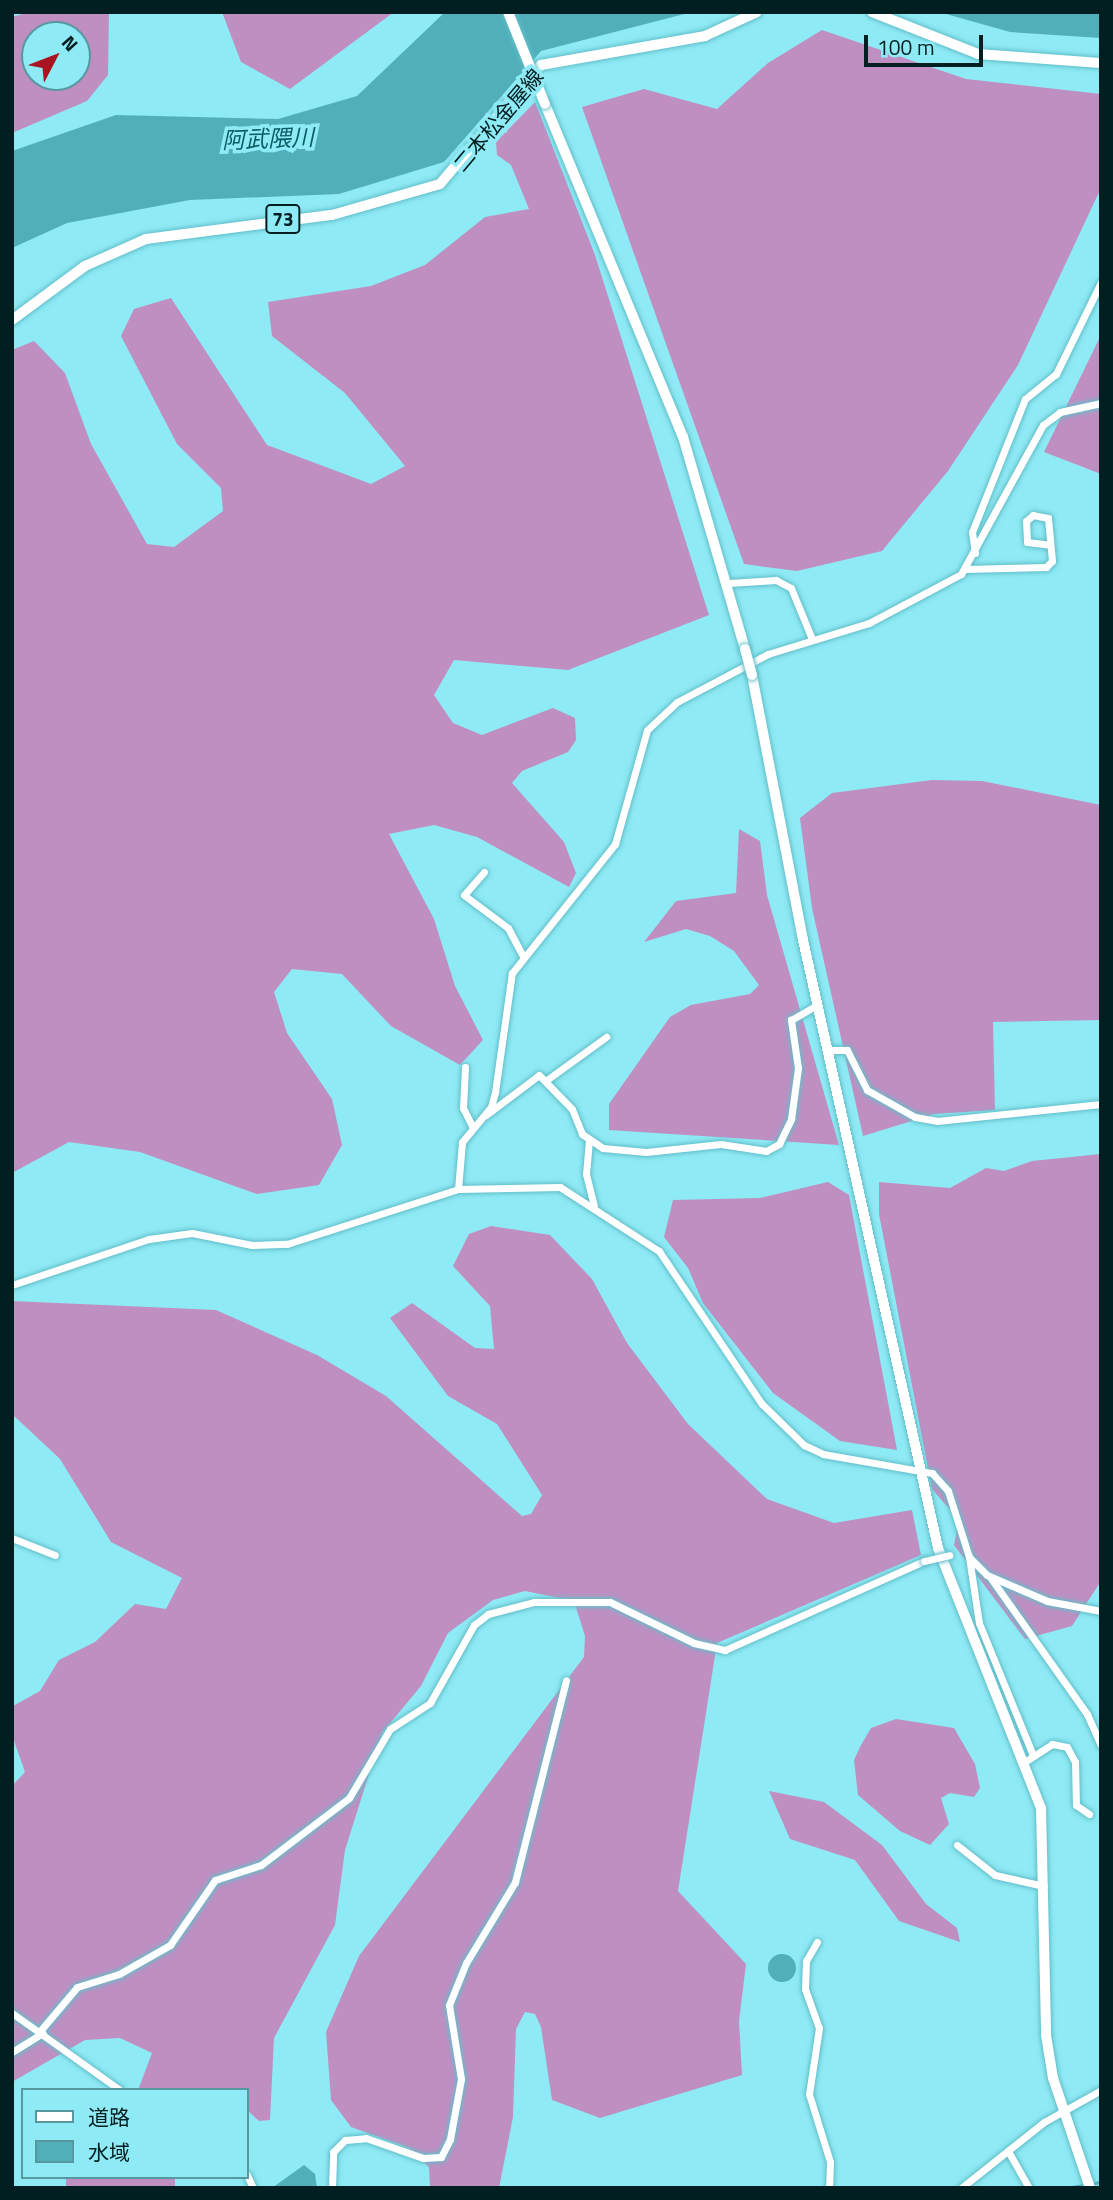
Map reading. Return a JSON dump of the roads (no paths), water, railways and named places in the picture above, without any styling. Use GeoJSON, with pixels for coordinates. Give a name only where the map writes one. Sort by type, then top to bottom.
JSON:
{"type":"FeatureCollection","features":[{"type":"Feature","properties":{"kind":"main road","name":"二本松金屋線"},"geometry":{"type":"LineString","coordinates":[[12,320],[85,266],[146,239],[332,215],[440,184],[541,65],[705,36],[757,12]]}},
{"type":"Feature","properties":{"kind":"main road"},"geometry":{"type":"LineString","coordinates":[[872,12],[951,47],[1101,64]]}},
{"type":"Feature","properties":{"kind":"street"},"geometry":{"type":"LineString","coordinates":[[508,12],[682,437],[729,583],[752,676],[817,1005],[919,1468],[956,1601],[1030,1758]]}},
{"type":"Feature","properties":{"kind":"street"},"geometry":{"type":"LineString","coordinates":[[975,554],[972,532],[1025,399],[1056,374],[1101,282]]}},
{"type":"Feature","properties":{"kind":"street"},"geometry":{"type":"LineString","coordinates":[[485,1115],[495,1092],[508,985],[523,956],[615,844],[637,752],[664,711],[768,654],[869,623],[965,569],[1043,425],[1060,412],[1101,403]]}},
{"type":"Feature","properties":{"kind":"street"},"geometry":{"type":"LineString","coordinates":[[965,569],[1046,567],[1050,545],[1048,518],[1028,518],[1027,542],[1050,545]]}},
{"type":"Feature","properties":{"kind":"street"},"geometry":{"type":"LineString","coordinates":[[729,583],[776,580],[791,588],[812,639]]}},
{"type":"Feature","properties":{"kind":"street"},"geometry":{"type":"LineString","coordinates":[[484,872],[464,895],[508,928],[523,956]]}},
{"type":"Feature","properties":{"kind":"street"},"geometry":{"type":"LineString","coordinates":[[589,1140],[646,1152],[776,1146],[791,1119],[798,1068],[791,1020],[817,1005]]}},
{"type":"Feature","properties":{"kind":"street"},"geometry":{"type":"LineString","coordinates":[[548,1079],[606,1037]]}},
{"type":"Feature","properties":{"kind":"street"},"geometry":{"type":"LineString","coordinates":[[829,1050],[847,1050],[867,1090],[915,1117],[937,1121],[1101,1104]]}},
{"type":"Feature","properties":{"kind":"street"},"geometry":{"type":"LineString","coordinates":[[466,1067],[463,1108],[473,1128]]}},
{"type":"Feature","properties":{"kind":"street"},"geometry":{"type":"LineString","coordinates":[[458,1189],[458,1153],[473,1128],[533,1075],[548,1079],[589,1140],[586,1174],[594,1205]]}},
{"type":"Feature","properties":{"kind":"street"},"geometry":{"type":"LineString","coordinates":[[12,1285],[179,1234],[287,1244],[458,1189],[560,1187],[594,1205],[664,1258],[712,1334],[789,1433],[823,1454],[919,1468],[944,1484],[969,1557],[979,1623],[1030,1758],[1041,1808],[1045,1886],[1046,2035],[1062,2110],[1090,2188]]}},
{"type":"Feature","properties":{"kind":"street"},"geometry":{"type":"LineString","coordinates":[[12,1538],[55,1555]]}},
{"type":"Feature","properties":{"kind":"street"},"geometry":{"type":"LineString","coordinates":[[12,2052],[41,2032],[77,1987],[119,1974],[170,1945],[215,1880],[261,1865],[349,1798],[390,1729],[430,1703],[474,1625],[488,1614],[534,1602],[611,1602],[694,1643],[736,1649],[924,1561],[965,1548]]}},
{"type":"Feature","properties":{"kind":"street"},"geometry":{"type":"LineString","coordinates":[[969,1557],[990,1577],[1087,1714],[1101,1745]]}},
{"type":"Feature","properties":{"kind":"street"},"geometry":{"type":"LineString","coordinates":[[990,1577],[1047,1601],[1101,1611]]}},
{"type":"Feature","properties":{"kind":"street"},"geometry":{"type":"LineString","coordinates":[[332,2188],[333,2152],[345,2140],[366,2138],[423,2158],[441,2157],[450,2139],[461,2079],[449,2005],[466,1964],[515,1882],[566,1680]]}},
{"type":"Feature","properties":{"kind":"street"},"geometry":{"type":"LineString","coordinates":[[1030,1758],[1057,1743],[1070,1751],[1076,1805],[1089,1814]]}},
{"type":"Feature","properties":{"kind":"street"},"geometry":{"type":"LineString","coordinates":[[957,1844],[995,1875],[1045,1886]]}},
{"type":"Feature","properties":{"kind":"street"},"geometry":{"type":"LineString","coordinates":[[817,1942],[806,1961],[805,1989],[820,2028],[809,2094],[830,2162],[830,2188]]}},
{"type":"Feature","properties":{"kind":"street"},"geometry":{"type":"LineString","coordinates":[[12,2013],[117,2088]]}},
{"type":"Feature","properties":{"kind":"street"},"geometry":{"type":"LineString","coordinates":[[961,2188],[1062,2110],[1101,2091]]}},
{"type":"Feature","properties":{"kind":"street"},"geometry":{"type":"LineString","coordinates":[[1008,2151],[1029,2188]]}},
{"type":"Feature","properties":{"kind":"water","name":"阿武隈川"},"geometry":{"type":"Polygon","coordinates":[[[445,12],[692,12],[541,51],[444,162],[339,194],[190,200],[67,223],[12,248],[12,151],[116,115],[278,119],[357,96],[445,12]]]}},
{"type":"Feature","properties":{"kind":"water"},"geometry":{"type":"Polygon","coordinates":[[[939,12],[1101,12],[1101,38],[1010,32],[939,12]]]}},
{"type":"Feature","properties":{"kind":"water"},"geometry":{"type":"Polygon","coordinates":[[[782,1954],[792,1958],[796,1968],[792,1978],[782,1982],[772,1978],[768,1968],[772,1958],[782,1954]]]}},
{"type":"Feature","properties":{"kind":"water"},"geometry":{"type":"Polygon","coordinates":[[[304,2165],[315,2174],[317,2188],[272,2188],[304,2165]]]}},
{"type":"Feature","properties":{"kind":"waterway"},"geometry":{"type":"LineString","coordinates":[[1066,2188],[1101,2182]]}}]}
